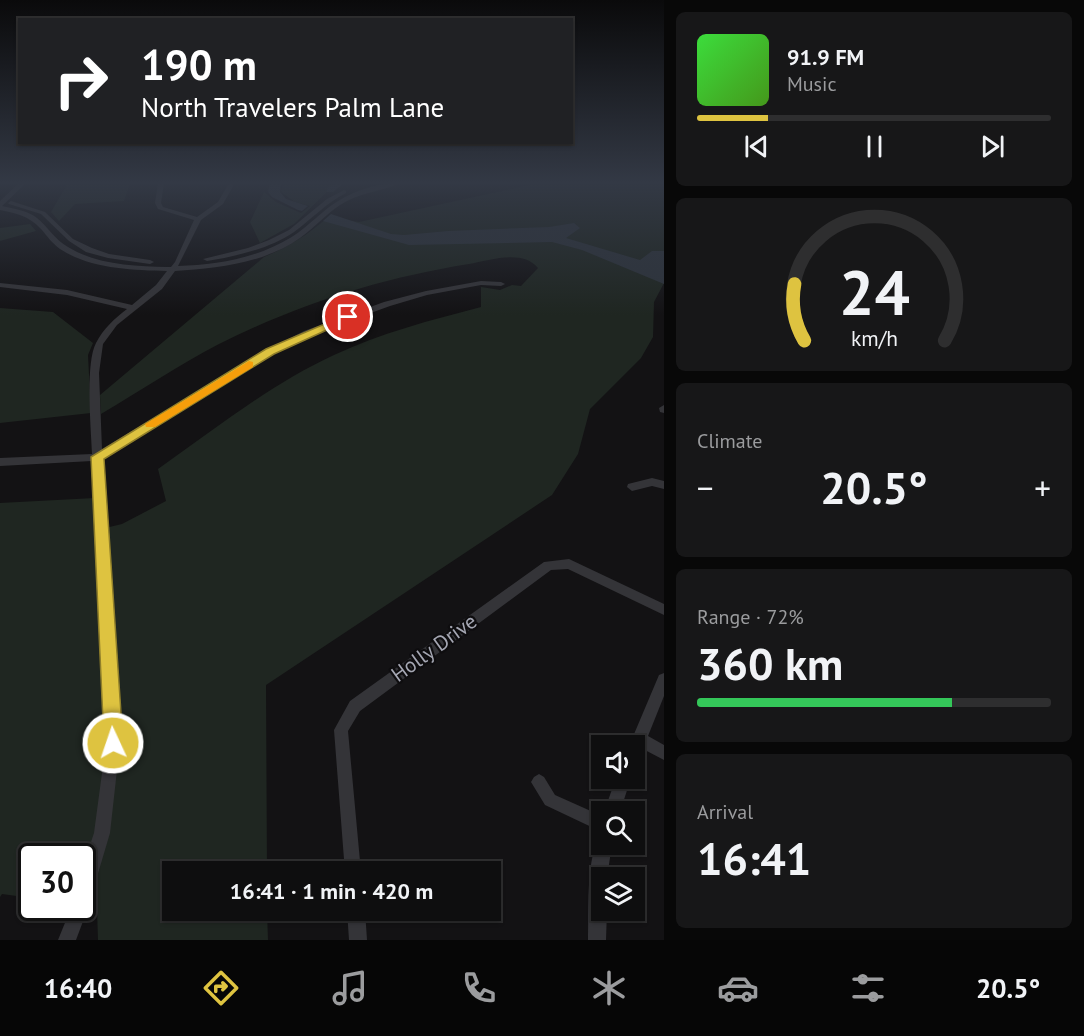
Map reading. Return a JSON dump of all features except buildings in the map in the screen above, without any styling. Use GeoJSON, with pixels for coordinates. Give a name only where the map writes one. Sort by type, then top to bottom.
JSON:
{"type":"FeatureCollection","features":[{"type":"Feature","properties":{"kind":"street"},"geometry":{"type":"LineString","coordinates":[[42,227],[59,244],[93,260],[131,268],[223,264],[263,254],[303,233],[310,227]]}},
{"type":"Feature","properties":{"kind":"street"},"geometry":{"type":"LineString","coordinates":[[57,227],[71,240],[89,250],[108,256],[175,265],[256,248],[296,227]]}},
{"type":"Feature","properties":{"kind":"street"},"geometry":{"type":"LineString","coordinates":[[96,852],[102,833],[113,743],[94,374],[99,344],[114,323],[159,287],[175,265],[194,227]]}},
{"type":"Feature","properties":{"kind":"street"},"geometry":{"type":"LineString","coordinates":[[0,462],[97,457],[270,352],[307,333],[377,307],[426,293],[481,283],[501,284]]}},
{"type":"Feature","properties":{"kind":"street"},"geometry":{"type":"LineString","coordinates":[[0,285],[68,291],[96,296],[133,308]]}},
{"type":"Feature","properties":{"kind":"street"},"geometry":{"type":"LineString","coordinates":[[632,487],[652,482],[664,485]]}},
{"type":"Feature","properties":{"kind":"street","name":"Holly Drive"},"geometry":{"type":"LineString","coordinates":[[352,861],[341,730],[355,706],[548,565],[569,564],[664,610]]}},
{"type":"Feature","properties":{"kind":"street"},"geometry":{"type":"LineString","coordinates":[[642,735],[664,680]]}},
{"type":"Feature","properties":{"kind":"street"},"geometry":{"type":"LineString","coordinates":[[645,748],[664,753]]}},
{"type":"Feature","properties":{"kind":"street"},"geometry":{"type":"LineString","coordinates":[[538,782],[550,800],[591,819]]}},
{"type":"Feature","properties":{"kind":"street"},"geometry":{"type":"LineString","coordinates":[[597,940],[599,875],[602,855]]}},
{"type":"Feature","properties":{"kind":"street"},"geometry":{"type":"LineString","coordinates":[[67,940],[74,921]]}},
{"type":"Feature","properties":{"kind":"street"},"geometry":{"type":"LineString","coordinates":[[357,921],[358,940]]}},
{"type":"Feature","properties":{"kind":"shaded area"},"geometry":{"type":"Polygon","coordinates":[[[32,227],[36,231],[0,241],[0,228],[32,227]]]}},
{"type":"Feature","properties":{"kind":"shaded area"},"geometry":{"type":"Polygon","coordinates":[[[252,227],[289,227],[260,243],[252,227]]]}},
{"type":"Feature","properties":{"kind":"shaded area"},"geometry":{"type":"Polygon","coordinates":[[[316,227],[664,227],[664,283],[654,302],[653,337],[641,358],[590,409],[578,454],[552,495],[266,685],[267,861],[162,861],[162,921],[267,921],[268,940],[98,940],[96,843],[18,843],[18,896],[2,894],[0,897],[0,503],[95,498],[97,530],[122,524],[166,501],[158,469],[288,379],[334,355],[370,340],[481,307],[481,287],[500,290],[512,285],[521,286],[538,268],[532,262],[524,259],[496,258],[404,277],[341,294],[279,317],[219,344],[101,414],[100,395],[264,257],[298,240],[316,227]]]}},
{"type":"Feature","properties":{"kind":"shaded area"},"geometry":{"type":"Polygon","coordinates":[[[344,227],[370,227],[391,234],[404,235],[448,231],[579,227],[566,238],[640,260],[652,251],[664,251],[664,284],[582,250],[552,242],[409,245],[344,227]]]}},
{"type":"Feature","properties":{"kind":"shaded area"},"geometry":{"type":"Polygon","coordinates":[[[0,308],[53,312],[93,343],[88,355],[91,413],[0,423],[0,308]]]}},
{"type":"Feature","properties":{"kind":"slow traffic"},"geometry":{"type":"LineString","coordinates":[[151,424],[249,365]]}},
{"type":"Feature","properties":{"kind":"route"},"geometry":{"type":"LineString","coordinates":[[113,743],[97,457],[270,352],[307,333],[348,317]]}}]}
